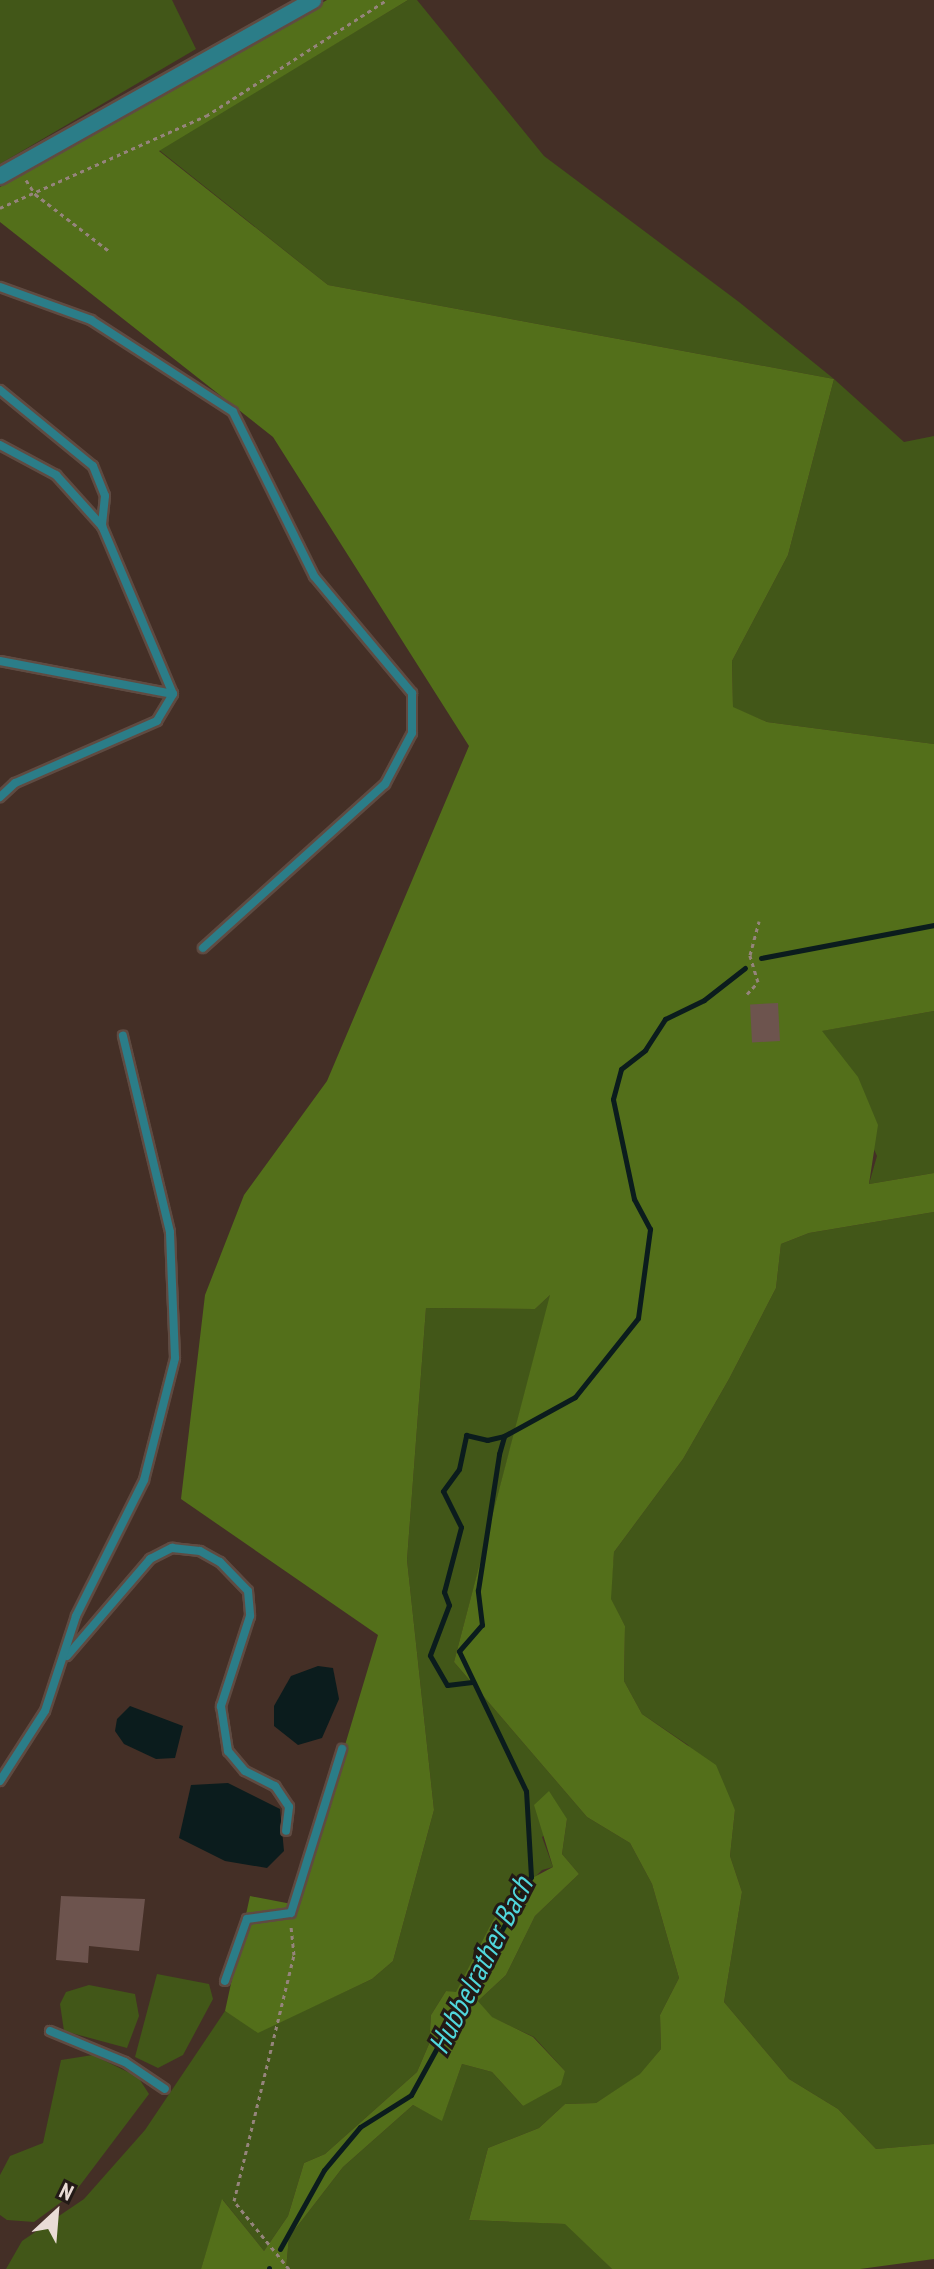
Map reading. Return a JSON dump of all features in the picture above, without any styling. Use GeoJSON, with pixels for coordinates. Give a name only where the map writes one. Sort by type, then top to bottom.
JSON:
{"type":"FeatureCollection","features":[{"type":"Feature","properties":{"kind":"street"},"geometry":{"type":"LineString","coordinates":[[0,176],[313,0]]}},
{"type":"Feature","properties":{"kind":"lane"},"geometry":{"type":"LineString","coordinates":[[0,287],[91,320],[233,412],[314,576],[412,693],[412,733],[385,784],[203,948]]}},
{"type":"Feature","properties":{"kind":"lane"},"geometry":{"type":"LineString","coordinates":[[0,390],[93,466],[105,496],[102,526]]}},
{"type":"Feature","properties":{"kind":"lane"},"geometry":{"type":"LineString","coordinates":[[0,445],[56,475],[102,526],[173,694]]}},
{"type":"Feature","properties":{"kind":"lane"},"geometry":{"type":"LineString","coordinates":[[0,661],[173,694]]}},
{"type":"Feature","properties":{"kind":"lane"},"geometry":{"type":"LineString","coordinates":[[0,797],[15,783],[157,721],[173,694]]}},
{"type":"Feature","properties":{"kind":"lane"},"geometry":{"type":"LineString","coordinates":[[0,1781],[45,1711],[76,1616],[144,1480],[175,1358],[170,1232],[123,1036]]}},
{"type":"Feature","properties":{"kind":"lane"},"geometry":{"type":"LineString","coordinates":[[64,1659],[150,1559],[172,1548],[200,1551],[220,1562],[248,1591],[250,1616],[221,1706],[228,1751],[245,1771],[275,1786],[289,1807],[286,1831]]}},
{"type":"Feature","properties":{"kind":"lane"},"geometry":{"type":"LineString","coordinates":[[225,1981],[247,1919],[291,1913],[342,1749]]}},
{"type":"Feature","properties":{"kind":"lane"},"geometry":{"type":"LineString","coordinates":[[50,2031],[125,2062],[165,2089]]}},
{"type":"Feature","properties":{"kind":"path"},"geometry":{"type":"LineString","coordinates":[[0,208],[206,116],[387,0]]}},
{"type":"Feature","properties":{"kind":"path"},"geometry":{"type":"LineString","coordinates":[[35,194],[109,251]]}},
{"type":"Feature","properties":{"kind":"path"},"geometry":{"type":"LineString","coordinates":[[747,994],[758,982],[750,955],[759,921]]}},
{"type":"Feature","properties":{"kind":"path"},"geometry":{"type":"LineString","coordinates":[[289,2269],[234,2201],[294,1955],[291,1913]]}},
{"type":"Feature","properties":{"kind":"green space"},"geometry":{"type":"Polygon","coordinates":[[[0,0],[172,0],[196,49],[0,164],[0,0]]]}},
{"type":"Feature","properties":{"kind":"green space"},"geometry":{"type":"Polygon","coordinates":[[[327,0],[408,0],[159,151],[328,285],[834,379],[788,555],[732,661],[733,707],[767,722],[934,744],[934,1011],[822,1031],[858,1077],[878,1125],[869,1184],[934,1173],[934,1212],[809,1233],[781,1244],[776,1288],[729,1379],[683,1459],[614,1552],[611,1599],[625,1626],[624,1681],[642,1714],[716,1765],[735,1810],[730,1856],[742,1892],[724,2002],[789,2079],[838,2109],[876,2149],[934,2144],[934,2259],[860,2269],[612,2269],[565,2224],[469,2220],[488,2148],[539,2128],[565,2104],[596,2103],[640,2074],[661,2049],[660,2015],[679,1978],[652,1884],[630,1843],[587,1817],[454,1662],[550,1295],[535,1309],[426,1308],[407,1560],[434,1810],[393,1961],[372,1979],[258,2033],[225,2011],[250,1896],[297,1905],[378,1635],[181,1499],[205,1295],[244,1195],[327,1081],[469,746],[273,437],[0,222],[0,187],[327,0]]]}},
{"type":"Feature","properties":{"kind":"green space"},"geometry":{"type":"Polygon","coordinates":[[[408,0],[417,0],[544,156],[739,302],[834,379],[328,285],[159,150],[408,0]]]}},
{"type":"Feature","properties":{"kind":"green space"},"geometry":{"type":"Polygon","coordinates":[[[834,379],[904,442],[934,436],[934,744],[767,722],[733,708],[732,661],[788,555],[834,379]]]}},
{"type":"Feature","properties":{"kind":"green space"},"geometry":{"type":"Polygon","coordinates":[[[934,1011],[934,1173],[869,1184],[877,1156],[821,1031],[934,1011]]]}},
{"type":"Feature","properties":{"kind":"green space"},"geometry":{"type":"Polygon","coordinates":[[[934,1212],[934,2144],[876,2149],[838,2109],[789,2079],[724,2002],[742,1892],[730,1856],[735,1810],[688,1745],[642,1714],[624,1681],[625,1626],[610,1600],[614,1552],[683,1459],[729,1379],[776,1288],[781,1244],[809,1233],[934,1212]]]}},
{"type":"Feature","properties":{"kind":"green space"},"geometry":{"type":"Polygon","coordinates":[[[551,1294],[454,1662],[587,1817],[630,1843],[652,1884],[679,1978],[660,2015],[661,2049],[640,2075],[596,2103],[565,2104],[539,2128],[488,2148],[469,2220],[566,2224],[612,2269],[286,2269],[289,2237],[343,2167],[413,2105],[442,2120],[462,2064],[492,2072],[523,2106],[565,2071],[534,2037],[491,2017],[478,2001],[506,1975],[535,1916],[579,1874],[562,1854],[567,1819],[542,1837],[553,1867],[542,1870],[493,1920],[456,1993],[446,1991],[431,2015],[429,2044],[417,2072],[325,2154],[304,2163],[288,2216],[264,2251],[223,2200],[201,2269],[6,2269],[22,2241],[84,2199],[145,2130],[225,2011],[258,2032],[372,1979],[393,1961],[434,1810],[407,1560],[426,1308],[535,1309],[551,1294]]]}},
{"type":"Feature","properties":{"kind":"green space"},"geometry":{"type":"Polygon","coordinates":[[[549,1791],[567,1819],[562,1854],[579,1874],[535,1916],[506,1975],[478,2001],[492,2017],[533,2037],[565,2071],[561,2085],[523,2106],[492,2072],[462,2064],[442,2121],[413,2105],[343,2167],[289,2237],[286,2269],[201,2269],[222,2199],[264,2251],[288,2216],[304,2163],[325,2154],[417,2072],[429,2044],[431,2015],[446,1991],[456,1992],[493,1920],[519,1885],[553,1867],[534,1805],[549,1791]]]}},
{"type":"Feature","properties":{"kind":"green space"},"geometry":{"type":"Polygon","coordinates":[[[157,1974],[209,1984],[213,1999],[183,2055],[158,2068],[135,2057],[157,1974]]]}},
{"type":"Feature","properties":{"kind":"green space"},"geometry":{"type":"Polygon","coordinates":[[[89,1985],[135,1994],[139,2016],[127,2048],[64,2031],[60,2004],[66,1992],[89,1985]]]}},
{"type":"Feature","properties":{"kind":"green space"},"geometry":{"type":"Polygon","coordinates":[[[93,2055],[138,2077],[149,2094],[75,2192],[34,2222],[7,2220],[0,2215],[0,2175],[10,2156],[43,2143],[61,2060],[93,2055]]]}},
{"type":"Feature","properties":{"kind":"shaded area"},"geometry":{"type":"Polygon","coordinates":[[[318,1666],[333,1668],[339,1699],[322,1738],[298,1745],[274,1726],[274,1706],[291,1676],[318,1666]]]}},
{"type":"Feature","properties":{"kind":"shaded area"},"geometry":{"type":"Polygon","coordinates":[[[130,1706],[183,1726],[175,1758],[156,1759],[124,1744],[115,1731],[117,1719],[130,1706]]]}},
{"type":"Feature","properties":{"kind":"shaded area"},"geometry":{"type":"Polygon","coordinates":[[[228,1783],[280,1809],[284,1851],[267,1868],[225,1861],[179,1838],[191,1785],[228,1783]]]}},
{"type":"Feature","properties":{"kind":"building"},"geometry":{"type":"Polygon","coordinates":[[[778,1003],[780,1041],[752,1042],[750,1004],[778,1003]]]}},
{"type":"Feature","properties":{"kind":"building"},"geometry":{"type":"Polygon","coordinates":[[[61,1896],[145,1899],[139,1951],[89,1946],[88,1963],[56,1960],[61,1896]]]}},
{"type":"Feature","properties":{"kind":"waterway","name":"Hubbelrather Bach"},"geometry":{"type":"LineString","coordinates":[[761,958],[934,925]]}},
{"type":"Feature","properties":{"kind":"waterway","name":"Hubbelrather Bach"},"geometry":{"type":"LineString","coordinates":[[280,2249],[324,2170],[360,2127],[411,2095],[531,1877],[526,1791],[459,1651],[482,1625],[478,1590],[499,1454],[504,1436],[575,1397],[638,1318],[650,1229],[634,1199],[613,1099],[621,1069],[645,1050],[665,1019],[704,1000],[745,968]]}},
{"type":"Feature","properties":{"kind":"waterway"},"geometry":{"type":"LineString","coordinates":[[472,1682],[447,1685],[430,1655],[449,1605],[444,1592],[461,1527],[443,1491],[459,1469],[466,1435],[487,1440],[504,1436]]}}]}
